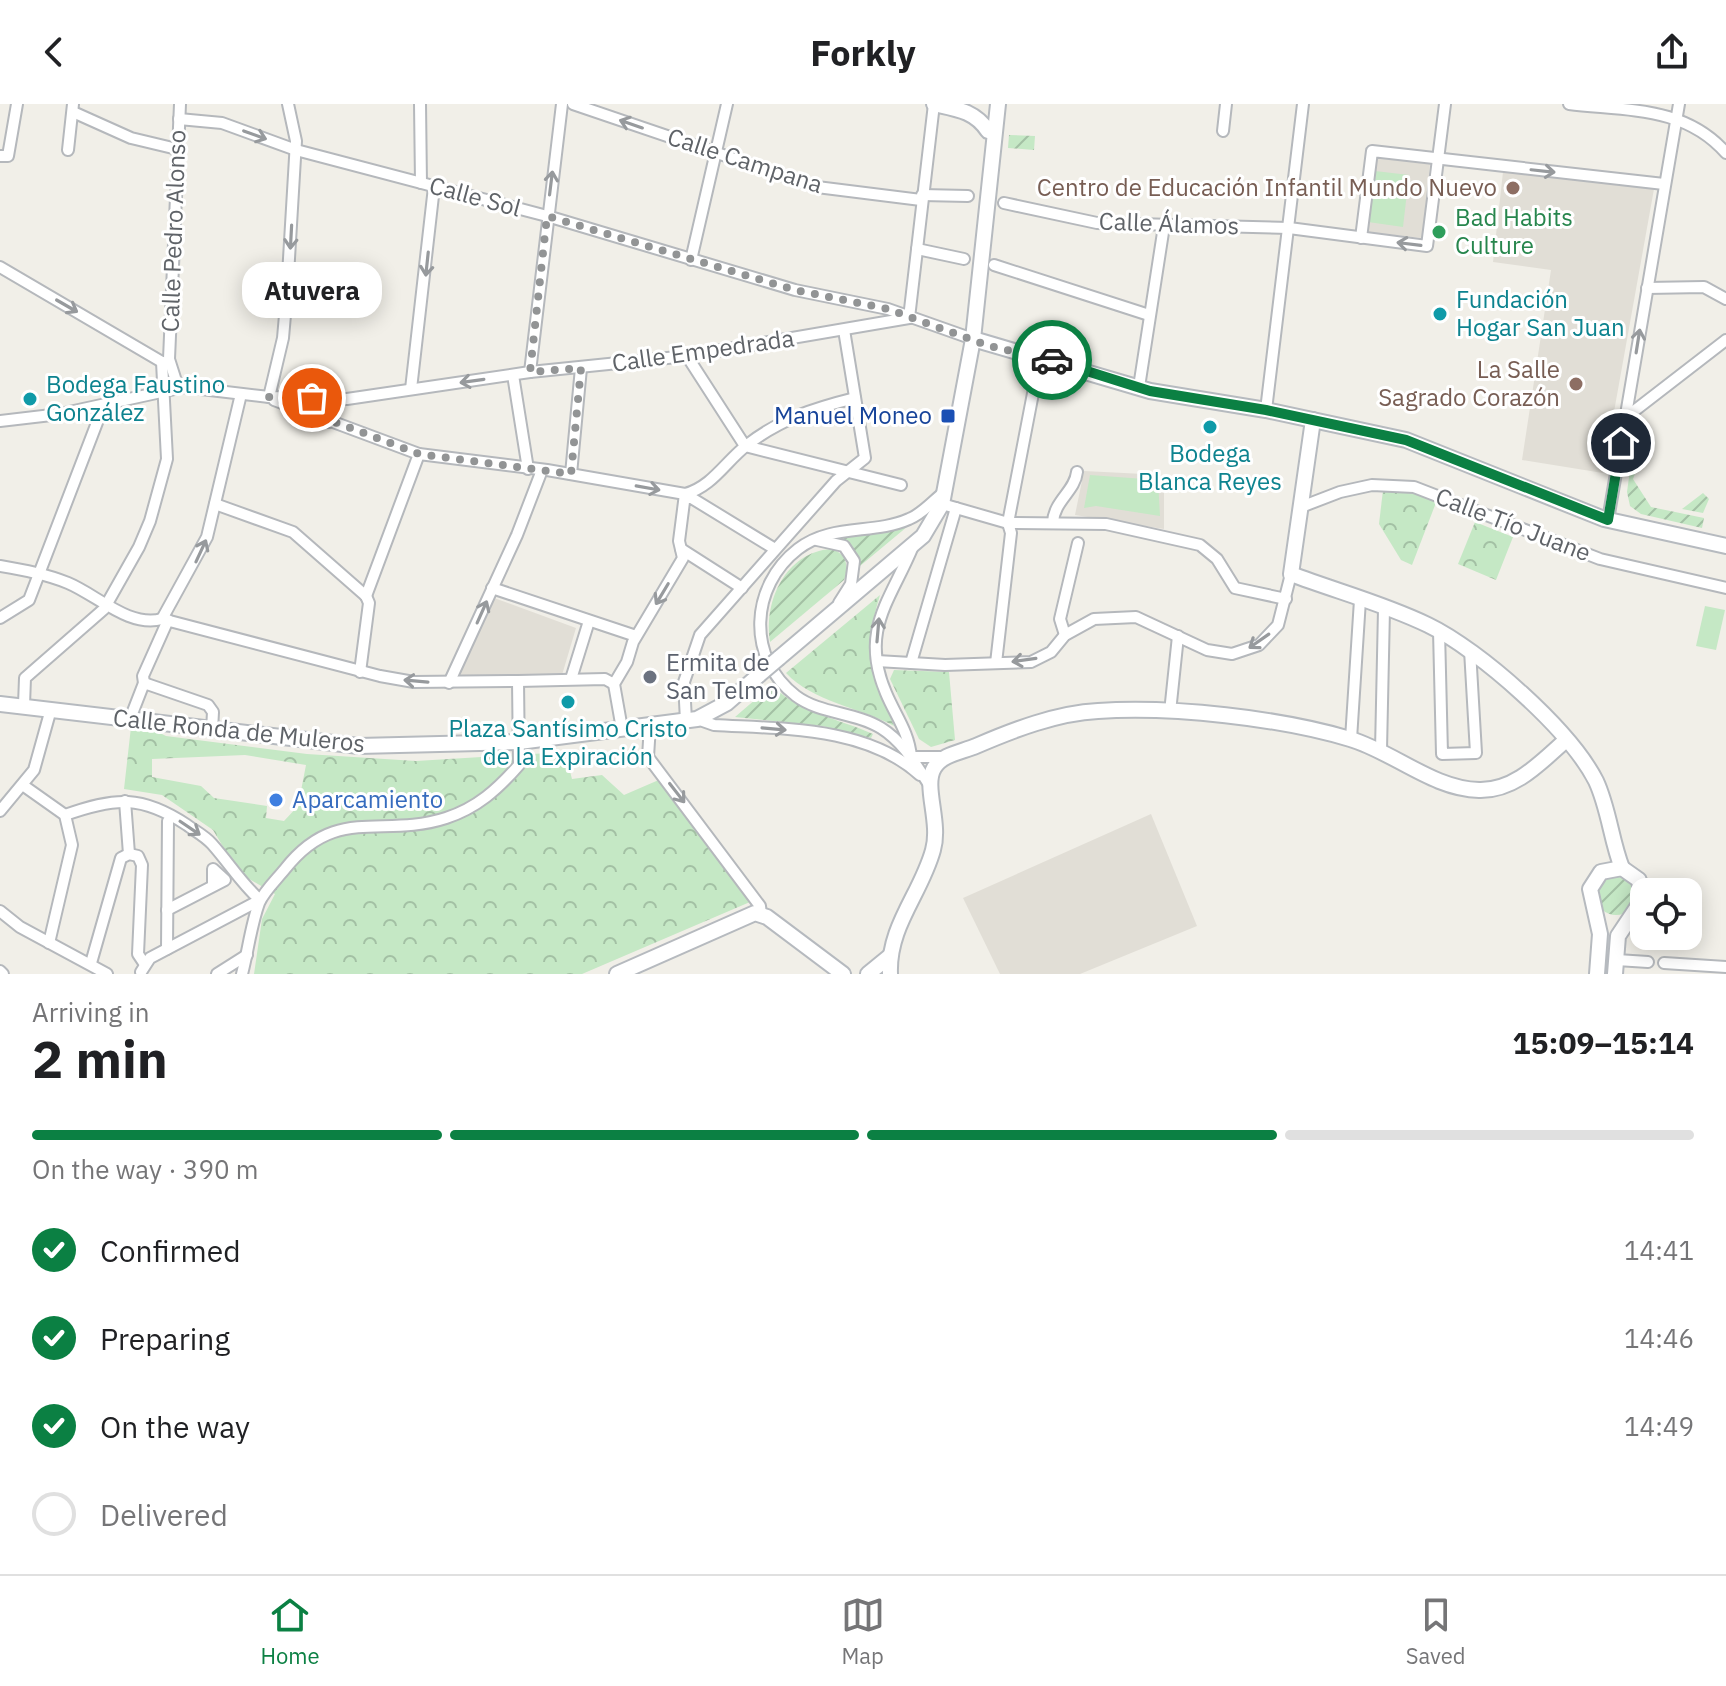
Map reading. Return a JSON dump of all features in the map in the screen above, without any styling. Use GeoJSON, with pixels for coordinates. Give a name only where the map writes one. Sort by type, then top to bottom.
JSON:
{"type":"FeatureCollection","features":[{"type":"Feature","properties":{"kind":"street"},"geometry":{"type":"LineString","coordinates":[[0,156],[8,156],[17,104]]}},
{"type":"Feature","properties":{"kind":"street","name":"Calle Pedro Alonso"},"geometry":{"type":"LineString","coordinates":[[24,705],[25,678],[106,605],[139,547],[161,483],[167,459],[162,393],[175,287],[180,104]]}},
{"type":"Feature","properties":{"kind":"street"},"geometry":{"type":"LineString","coordinates":[[269,397],[283,338],[296,150],[288,104]]}},
{"type":"Feature","properties":{"kind":"street"},"geometry":{"type":"LineString","coordinates":[[420,104],[421,183]]}},
{"type":"Feature","properties":{"kind":"street"},"geometry":{"type":"LineString","coordinates":[[530,372],[562,104]]}},
{"type":"Feature","properties":{"kind":"street","name":"Calle Campana"},"geometry":{"type":"LineString","coordinates":[[573,104],[817,187],[922,198]]}},
{"type":"Feature","properties":{"kind":"street"},"geometry":{"type":"LineString","coordinates":[[691,260],[727,104]]}},
{"type":"Feature","properties":{"kind":"street"},"geometry":{"type":"LineString","coordinates":[[909,318],[934,104],[980,119],[990,137]]}},
{"type":"Feature","properties":{"kind":"street"},"geometry":{"type":"LineString","coordinates":[[962,111],[977,104],[990,137]]}},
{"type":"Feature","properties":{"kind":"street"},"geometry":{"type":"LineString","coordinates":[[911,663],[947,502],[973,339],[990,137],[998,104]]}},
{"type":"Feature","properties":{"kind":"street"},"geometry":{"type":"LineString","coordinates":[[1223,131],[1226,104]]}},
{"type":"Feature","properties":{"kind":"street"},"geometry":{"type":"LineString","coordinates":[[1266,410],[1303,104]]}},
{"type":"Feature","properties":{"kind":"street"},"geometry":{"type":"LineString","coordinates":[[1438,159],[1445,104]]}},
{"type":"Feature","properties":{"kind":"street"},"geometry":{"type":"LineString","coordinates":[[1569,104],[1677,117],[1712,136],[1726,153]]}},
{"type":"Feature","properties":{"kind":"street"},"geometry":{"type":"LineString","coordinates":[[1608,520],[1679,104]]}},
{"type":"Feature","properties":{"kind":"street"},"geometry":{"type":"LineString","coordinates":[[68,150],[73,108],[131,138],[177,149]]}},
{"type":"Feature","properties":{"kind":"street","name":"Calle Sol"},"geometry":{"type":"LineString","coordinates":[[179,119],[222,123],[296,150],[547,216],[795,290],[882,308],[973,339]]}},
{"type":"Feature","properties":{"kind":"street"},"geometry":{"type":"LineString","coordinates":[[1361,238],[1372,151],[1664,184]]}},
{"type":"Feature","properties":{"kind":"street","name":"Calle Álamos"},"geometry":{"type":"LineString","coordinates":[[1004,203],[1097,223],[1289,228],[1427,246],[1438,159]]}},
{"type":"Feature","properties":{"kind":"street"},"geometry":{"type":"LineString","coordinates":[[411,389],[434,187]]}},
{"type":"Feature","properties":{"kind":"street"},"geometry":{"type":"LineString","coordinates":[[922,198],[968,196]]}},
{"type":"Feature","properties":{"kind":"street"},"geometry":{"type":"LineString","coordinates":[[1139,387],[1164,226]]}},
{"type":"Feature","properties":{"kind":"street"},"geometry":{"type":"LineString","coordinates":[[917,249],[964,259]]}},
{"type":"Feature","properties":{"kind":"street"},"geometry":{"type":"LineString","coordinates":[[994,265],[1149,315]]}},
{"type":"Feature","properties":{"kind":"street"},"geometry":{"type":"LineString","coordinates":[[0,267],[166,360],[176,381],[184,387]]}},
{"type":"Feature","properties":{"kind":"street"},"geometry":{"type":"LineString","coordinates":[[1647,288],[1704,287],[1726,299]]}},
{"type":"Feature","properties":{"kind":"street"},"geometry":{"type":"LineString","coordinates":[[880,326],[882,308]]}},
{"type":"Feature","properties":{"kind":"street","name":"Calle Empedrada"},"geometry":{"type":"LineString","coordinates":[[269,397],[353,398],[530,372],[687,356],[880,326],[909,318]]}},
{"type":"Feature","properties":{"kind":"street"},"geometry":{"type":"LineString","coordinates":[[692,720],[684,682],[694,644],[775,549],[865,458],[844,330]]}},
{"type":"Feature","properties":{"kind":"street"},"geometry":{"type":"LineString","coordinates":[[973,339],[1139,387],[1406,440],[1608,520],[1726,546]]}},
{"type":"Feature","properties":{"kind":"street"},"geometry":{"type":"LineString","coordinates":[[1625,418],[1726,340]]}},
{"type":"Feature","properties":{"kind":"street"},"geometry":{"type":"LineString","coordinates":[[687,356],[745,446],[901,485]]}},
{"type":"Feature","properties":{"kind":"street"},"geometry":{"type":"LineString","coordinates":[[996,663],[1011,533],[1008,523],[1040,357]]}},
{"type":"Feature","properties":{"kind":"street"},"geometry":{"type":"LineString","coordinates":[[571,474],[581,368]]}},
{"type":"Feature","properties":{"kind":"street"},"geometry":{"type":"LineString","coordinates":[[513,375],[528,469]]}},
{"type":"Feature","properties":{"kind":"street"},"geometry":{"type":"LineString","coordinates":[[0,421],[99,407],[184,387],[269,397],[419,454],[571,474],[685,494],[775,549]]}},
{"type":"Feature","properties":{"kind":"street"},"geometry":{"type":"LineString","coordinates":[[130,719],[165,620],[201,554],[241,394]]}},
{"type":"Feature","properties":{"kind":"street"},"geometry":{"type":"LineString","coordinates":[[329,422],[333,398]]}},
{"type":"Feature","properties":{"kind":"street"},"geometry":{"type":"LineString","coordinates":[[685,494],[700,490],[745,446],[795,414],[855,398]]}},
{"type":"Feature","properties":{"kind":"street"},"geometry":{"type":"LineString","coordinates":[[0,618],[29,600],[98,420],[99,407]]}},
{"type":"Feature","properties":{"kind":"street"},"geometry":{"type":"LineString","coordinates":[[877,661],[1031,662],[1051,652],[1065,635],[1094,619],[1136,617],[1207,650],[1232,654],[1259,645],[1278,625],[1286,599],[1313,420]]}},
{"type":"Feature","properties":{"kind":"street"},"geometry":{"type":"LineString","coordinates":[[366,596],[419,454]]}},
{"type":"Feature","properties":{"kind":"street"},"geometry":{"type":"LineString","coordinates":[[449,683],[542,470]]}},
{"type":"Feature","properties":{"kind":"street"},"geometry":{"type":"LineString","coordinates":[[1053,522],[1057,504],[1076,480],[1077,472]]}},
{"type":"Feature","properties":{"kind":"street","name":"Calle Tío Juane"},"geometry":{"type":"LineString","coordinates":[[1301,507],[1340,492],[1372,485],[1414,487],[1600,559],[1726,588]]}},
{"type":"Feature","properties":{"kind":"street"},"geometry":{"type":"LineString","coordinates":[[622,729],[614,684],[636,636],[683,558],[685,494]]}},
{"type":"Feature","properties":{"kind":"street"},"geometry":{"type":"LineString","coordinates":[[692,720],[727,703],[913,544],[947,502]]}},
{"type":"Feature","properties":{"kind":"street"},"geometry":{"type":"LineString","coordinates":[[890,974],[895,933],[934,849],[936,811],[928,783],[911,757],[884,730],[868,721],[797,697],[768,661],[759,630],[762,600],[786,561],[811,541],[831,533],[909,519],[947,502],[1008,523],[1106,524],[1158,533],[1200,545],[1217,559],[1235,588],[1286,599]]}},
{"type":"Feature","properties":{"kind":"street"},"geometry":{"type":"LineString","coordinates":[[215,504],[293,532],[366,596],[369,603],[360,672]]}},
{"type":"Feature","properties":{"kind":"street"},"geometry":{"type":"LineString","coordinates":[[811,541],[833,541],[844,546],[854,561],[851,584],[835,610]]}},
{"type":"Feature","properties":{"kind":"street"},"geometry":{"type":"LineString","coordinates":[[1065,635],[1060,619],[1078,543]]}},
{"type":"Feature","properties":{"kind":"street"},"geometry":{"type":"LineString","coordinates":[[911,757],[907,734],[886,694],[877,661],[880,612],[913,544]]}},
{"type":"Feature","properties":{"kind":"street"},"geometry":{"type":"LineString","coordinates":[[681,549],[742,588]]}},
{"type":"Feature","properties":{"kind":"street"},"geometry":{"type":"LineString","coordinates":[[0,566],[39,573],[78,588],[106,605],[154,621],[165,620],[360,672],[414,682],[605,679],[614,684]]}},
{"type":"Feature","properties":{"kind":"street"},"geometry":{"type":"LineString","coordinates":[[1291,574],[1439,631],[1470,650],[1566,740],[1601,793],[1616,863],[1635,878]]}},
{"type":"Feature","properties":{"kind":"street"},"geometry":{"type":"LineString","coordinates":[[492,588],[636,636]]}},
{"type":"Feature","properties":{"kind":"street"},"geometry":{"type":"LineString","coordinates":[[1351,739],[1360,600]]}},
{"type":"Feature","properties":{"kind":"street"},"geometry":{"type":"LineString","coordinates":[[1381,750],[1384,609]]}},
{"type":"Feature","properties":{"kind":"street"},"geometry":{"type":"LineString","coordinates":[[571,679],[589,621]]}},
{"type":"Feature","properties":{"kind":"street"},"geometry":{"type":"LineString","coordinates":[[1439,631],[1442,754],[1476,753],[1470,650]]}},
{"type":"Feature","properties":{"kind":"street"},"geometry":{"type":"LineString","coordinates":[[1170,712],[1178,636]]}},
{"type":"Feature","properties":{"kind":"street"},"geometry":{"type":"LineString","coordinates":[[125,856],[138,856],[142,865],[138,954],[143,971],[167,949],[260,900],[296,855],[325,834],[355,826],[420,825],[473,807],[495,792],[519,765],[518,681]]}},
{"type":"Feature","properties":{"kind":"street"},"geometry":{"type":"LineString","coordinates":[[144,683],[208,705],[213,712],[212,730]]}},
{"type":"Feature","properties":{"kind":"street","name":"Calle Ronda de Muleros"},"geometry":{"type":"LineString","coordinates":[[0,704],[359,746],[519,742],[692,720]]}},
{"type":"Feature","properties":{"kind":"street"},"geometry":{"type":"LineString","coordinates":[[0,811],[24,786],[34,770],[51,709]]}},
{"type":"Feature","properties":{"kind":"street"},"geometry":{"type":"LineString","coordinates":[[911,757],[944,757],[1045,722],[1095,711],[1170,712],[1282,725],[1351,739],[1381,750],[1453,786],[1478,790],[1499,788],[1524,776],[1566,740]]}},
{"type":"Feature","properties":{"kind":"street"},"geometry":{"type":"LineString","coordinates":[[692,720],[714,725],[829,734],[891,755],[928,783]]}},
{"type":"Feature","properties":{"kind":"street"},"geometry":{"type":"LineString","coordinates":[[650,725],[648,757],[760,906],[761,915]]}},
{"type":"Feature","properties":{"kind":"street"},"geometry":{"type":"LineString","coordinates":[[928,783],[935,765],[944,757]]}},
{"type":"Feature","properties":{"kind":"street"},"geometry":{"type":"LineString","coordinates":[[24,786],[65,815],[72,845],[49,943]]}},
{"type":"Feature","properties":{"kind":"street"},"geometry":{"type":"LineString","coordinates":[[91,963],[125,856],[125,801]]}},
{"type":"Feature","properties":{"kind":"street"},"geometry":{"type":"LineString","coordinates":[[65,815],[93,805],[145,802],[171,814],[210,841],[236,877],[260,900]]}},
{"type":"Feature","properties":{"kind":"street"},"geometry":{"type":"LineString","coordinates":[[167,949],[168,821]]}},
{"type":"Feature","properties":{"kind":"street"},"geometry":{"type":"LineString","coordinates":[[1597,974],[1600,934],[1589,900],[1594,880],[1616,863]]}},
{"type":"Feature","properties":{"kind":"street"},"geometry":{"type":"LineString","coordinates":[[167,910],[213,886]]}},
{"type":"Feature","properties":{"kind":"street"},"geometry":{"type":"LineString","coordinates":[[242,974],[260,900]]}},
{"type":"Feature","properties":{"kind":"street"},"geometry":{"type":"LineString","coordinates":[[1593,909],[1610,921],[1630,917]]}},
{"type":"Feature","properties":{"kind":"street"},"geometry":{"type":"LineString","coordinates":[[0,911],[49,943],[107,974]]}},
{"type":"Feature","properties":{"kind":"street"},"geometry":{"type":"LineString","coordinates":[[617,974],[748,914],[761,915],[841,974]]}},
{"type":"Feature","properties":{"kind":"street"},"geometry":{"type":"LineString","coordinates":[[1630,918],[1618,936],[1616,967],[1648,962]]}},
{"type":"Feature","properties":{"kind":"street"},"geometry":{"type":"LineString","coordinates":[[217,974],[247,955]]}},
{"type":"Feature","properties":{"kind":"street"},"geometry":{"type":"LineString","coordinates":[[868,974],[890,956]]}},
{"type":"Feature","properties":{"kind":"street"},"geometry":{"type":"LineString","coordinates":[[1664,963],[1726,967]]}},
{"type":"Feature","properties":{"kind":"shaded area"},"geometry":{"type":"Polygon","coordinates":[[[1376,158],[1430,164],[1422,238],[1367,232],[1376,158]]]}},
{"type":"Feature","properties":{"kind":"shaded area","name":"La Salle Sagrado Corazón"},"geometry":{"type":"Polygon","coordinates":[[[1503,172],[1654,189],[1603,473],[1522,460],[1551,270],[1493,262],[1503,172]]]}},
{"type":"Feature","properties":{"kind":"shaded area"},"geometry":{"type":"Polygon","coordinates":[[[1084,471],[1164,475],[1164,529],[1075,515],[1084,471]]]}},
{"type":"Feature","properties":{"kind":"shaded area"},"geometry":{"type":"Polygon","coordinates":[[[494,598],[576,628],[562,675],[459,676],[494,598]]]}},
{"type":"Feature","properties":{"kind":"shaded area"},"geometry":{"type":"Polygon","coordinates":[[[1151,814],[1197,926],[1080,974],[1000,974],[963,898],[1151,814]]]}},
{"type":"Feature","properties":{"kind":"green space"},"geometry":{"type":"Polygon","coordinates":[[[1009,135],[1035,136],[1034,150],[1008,148],[1009,135]]]}},
{"type":"Feature","properties":{"kind":"green space"},"geometry":{"type":"Polygon","coordinates":[[[1375,171],[1409,175],[1403,227],[1368,222],[1375,171]]]}},
{"type":"Feature","properties":{"kind":"green space"},"geometry":{"type":"Polygon","coordinates":[[[1632,455],[1639,463],[1633,479],[1651,507],[1704,518],[1702,528],[1641,514],[1630,506],[1627,492],[1632,455]]]}},
{"type":"Feature","properties":{"kind":"green space"},"geometry":{"type":"Polygon","coordinates":[[[1090,475],[1158,480],[1160,516],[1096,506],[1084,508],[1090,475]]]}},
{"type":"Feature","properties":{"kind":"green space"},"geometry":{"type":"Polygon","coordinates":[[[1383,490],[1416,493],[1437,500],[1412,565],[1401,560],[1379,524],[1383,490]]]}},
{"type":"Feature","properties":{"kind":"green space"},"geometry":{"type":"Polygon","coordinates":[[[1703,493],[1709,499],[1703,513],[1682,509],[1703,493]]]}},
{"type":"Feature","properties":{"kind":"green space"},"geometry":{"type":"Polygon","coordinates":[[[1475,522],[1513,537],[1496,580],[1458,564],[1475,522]]]}},
{"type":"Feature","properties":{"kind":"green space"},"geometry":{"type":"Polygon","coordinates":[[[908,526],[860,566],[853,548],[836,537],[908,526]]]}},
{"type":"Feature","properties":{"kind":"green space"},"geometry":{"type":"Polygon","coordinates":[[[831,549],[845,561],[844,580],[770,642],[770,611],[781,581],[802,559],[831,549]]]}},
{"type":"Feature","properties":{"kind":"green space"},"geometry":{"type":"Polygon","coordinates":[[[880,595],[872,633],[872,662],[894,726],[823,698],[786,673],[880,595]]]}},
{"type":"Feature","properties":{"kind":"green space"},"geometry":{"type":"Polygon","coordinates":[[[1705,606],[1725,610],[1716,650],[1696,646],[1705,606]]]}},
{"type":"Feature","properties":{"kind":"green space"},"geometry":{"type":"Polygon","coordinates":[[[894,670],[949,672],[955,740],[931,747],[919,739],[890,679],[894,670]]]}},
{"type":"Feature","properties":{"kind":"green space"},"geometry":{"type":"Polygon","coordinates":[[[772,685],[795,703],[873,734],[871,738],[822,726],[735,717],[772,685]]]}},
{"type":"Feature","properties":{"kind":"green space"},"geometry":{"type":"Polygon","coordinates":[[[131,727],[152,729],[166,736],[307,754],[416,761],[565,752],[572,779],[602,775],[624,795],[661,779],[750,902],[582,974],[254,974],[262,919],[275,894],[239,873],[213,830],[162,795],[124,789],[131,727]],[[245,755],[152,759],[152,777],[201,786],[214,798],[267,806],[266,818],[284,821],[298,806],[306,765],[245,755]]]}},
{"type":"Feature","properties":{"kind":"green space"},"geometry":{"type":"Polygon","coordinates":[[[1608,876],[1624,876],[1630,881],[1630,909],[1624,914],[1608,914],[1597,903],[1597,887],[1608,876]]]}},
{"type":"Feature","properties":{"kind":"way so far"},"geometry":{"type":"LineString","coordinates":[[312,398],[269,397],[419,454],[571,474],[581,368],[530,372],[547,216],[795,290],[888,309],[958,332],[989,346],[1052,360]]}},
{"type":"Feature","properties":{"kind":"place","name":"Centro de Educación Infantil Mundo Nuevo"},"geometry":{"type":"Point","coordinates":[1513,188]}},
{"type":"Feature","properties":{"kind":"place","name":"Bad Habits Culture"},"geometry":{"type":"Point","coordinates":[1439,232]}},
{"type":"Feature","properties":{"kind":"place","name":"Fundación Hogar San Juan"},"geometry":{"type":"Point","coordinates":[1440,314]}},
{"type":"Feature","properties":{"kind":"place","name":"La Salle Sagrado Corazón"},"geometry":{"type":"Point","coordinates":[1576,384]}},
{"type":"Feature","properties":{"kind":"place","name":"Atuvera"},"geometry":{"type":"Point","coordinates":[312,398]}},
{"type":"Feature","properties":{"kind":"place","name":"Bodega Faustino González"},"geometry":{"type":"Point","coordinates":[30,399]}},
{"type":"Feature","properties":{"kind":"place","name":"Manuel Moneo"},"geometry":{"type":"Point","coordinates":[948,416]}},
{"type":"Feature","properties":{"kind":"place","name":"Bodega Blanca Reyes"},"geometry":{"type":"Point","coordinates":[1210,427]}},
{"type":"Feature","properties":{"kind":"place","name":"Ermita de San Telmo"},"geometry":{"type":"Point","coordinates":[650,677]}},
{"type":"Feature","properties":{"kind":"place","name":"Plaza Santísimo Cristo de la Expiración"},"geometry":{"type":"Point","coordinates":[568,702]}},
{"type":"Feature","properties":{"kind":"place","name":"Aparcamiento"},"geometry":{"type":"Point","coordinates":[276,800]}},
{"type":"Feature","properties":{"kind":"route"},"geometry":{"type":"LineString","coordinates":[[1052,360],[1150,391],[1266,410],[1406,440],[1608,520],[1621,443]]}}]}
